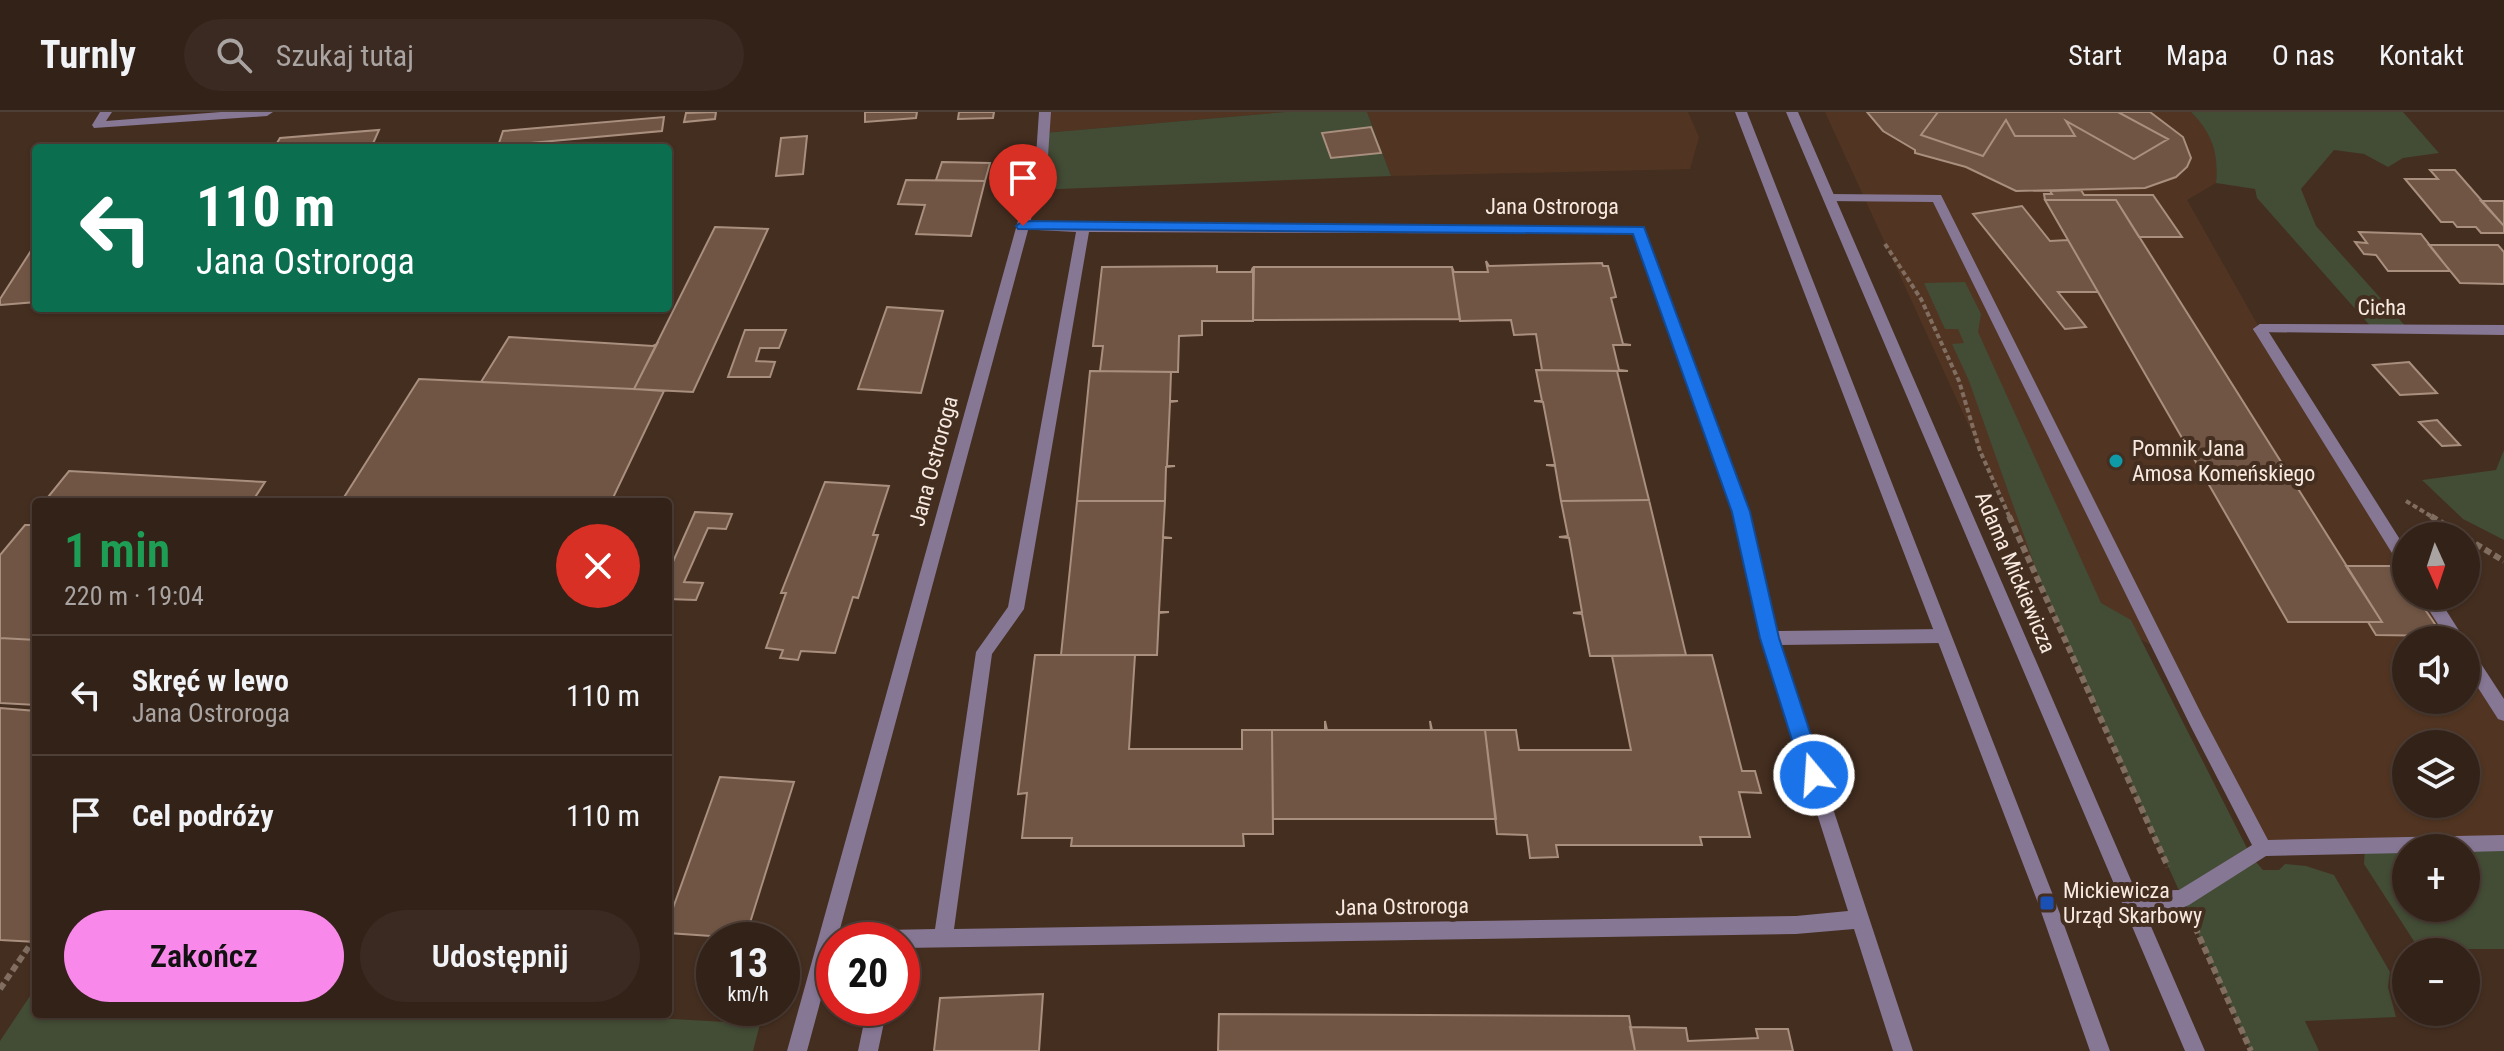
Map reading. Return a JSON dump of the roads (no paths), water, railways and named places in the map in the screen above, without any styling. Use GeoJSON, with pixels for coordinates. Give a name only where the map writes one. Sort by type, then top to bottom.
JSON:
{"type":"FeatureCollection","features":[{"type":"Feature","properties":{"kind":"street"},"geometry":{"type":"LineString","coordinates":[[106,112],[98,125],[267,112]]}},
{"type":"Feature","properties":{"kind":"street","name":"Jana Ostroroga"},"geometry":{"type":"LineString","coordinates":[[837,922],[1042,156],[1045,112]]}},
{"type":"Feature","properties":{"kind":"street"},"geometry":{"type":"LineString","coordinates":[[1741,112],[2047,903],[2100,1051]]}},
{"type":"Feature","properties":{"kind":"street","name":"Adama Mickiewicza"},"geometry":{"type":"LineString","coordinates":[[1792,112],[2195,1051]]}},
{"type":"Feature","properties":{"kind":"street"},"geometry":{"type":"LineString","coordinates":[[1829,198],[1937,198],[2197,722],[2263,848]]}},
{"type":"Feature","properties":{"kind":"street","name":"Jana Ostroroga"},"geometry":{"type":"LineString","coordinates":[[1023,226],[1638,230],[1741,512],[1769,638],[1903,1051]]}},
{"type":"Feature","properties":{"kind":"street"},"geometry":{"type":"LineString","coordinates":[[943,938],[984,652],[1016,609],[1083,228]]}},
{"type":"Feature","properties":{"kind":"street","name":"Cicha"},"geometry":{"type":"LineString","coordinates":[[2392,540],[2260,329],[2504,330]]}},
{"type":"Feature","properties":{"kind":"street"},"geometry":{"type":"LineString","coordinates":[[1769,638],[1943,636]]}},
{"type":"Feature","properties":{"kind":"street"},"geometry":{"type":"LineString","coordinates":[[2480,677],[2504,714]]}},
{"type":"Feature","properties":{"kind":"street"},"geometry":{"type":"LineString","coordinates":[[2131,900],[2182,899],[2263,848],[2504,843]]}},
{"type":"Feature","properties":{"kind":"street","name":"Jana Ostroroga"},"geometry":{"type":"LineString","coordinates":[[920,938],[1796,925],[1860,919]]}},
{"type":"Feature","properties":{"kind":"street","name":"Jana Ostroroga"},"geometry":{"type":"LineString","coordinates":[[797,1051],[816,991]]}},
{"type":"Feature","properties":{"kind":"street"},"geometry":{"type":"LineString","coordinates":[[868,1051],[873,1026]]}},
{"type":"Feature","properties":{"kind":"place","name":"Pomnik Jana Amosa Komeńskiego"},"geometry":{"type":"Point","coordinates":[2116,461]}},
{"type":"Feature","properties":{"kind":"place","name":"Mickiewicza Urząd Skarbowy"},"geometry":{"type":"Point","coordinates":[2047,903]}}]}
